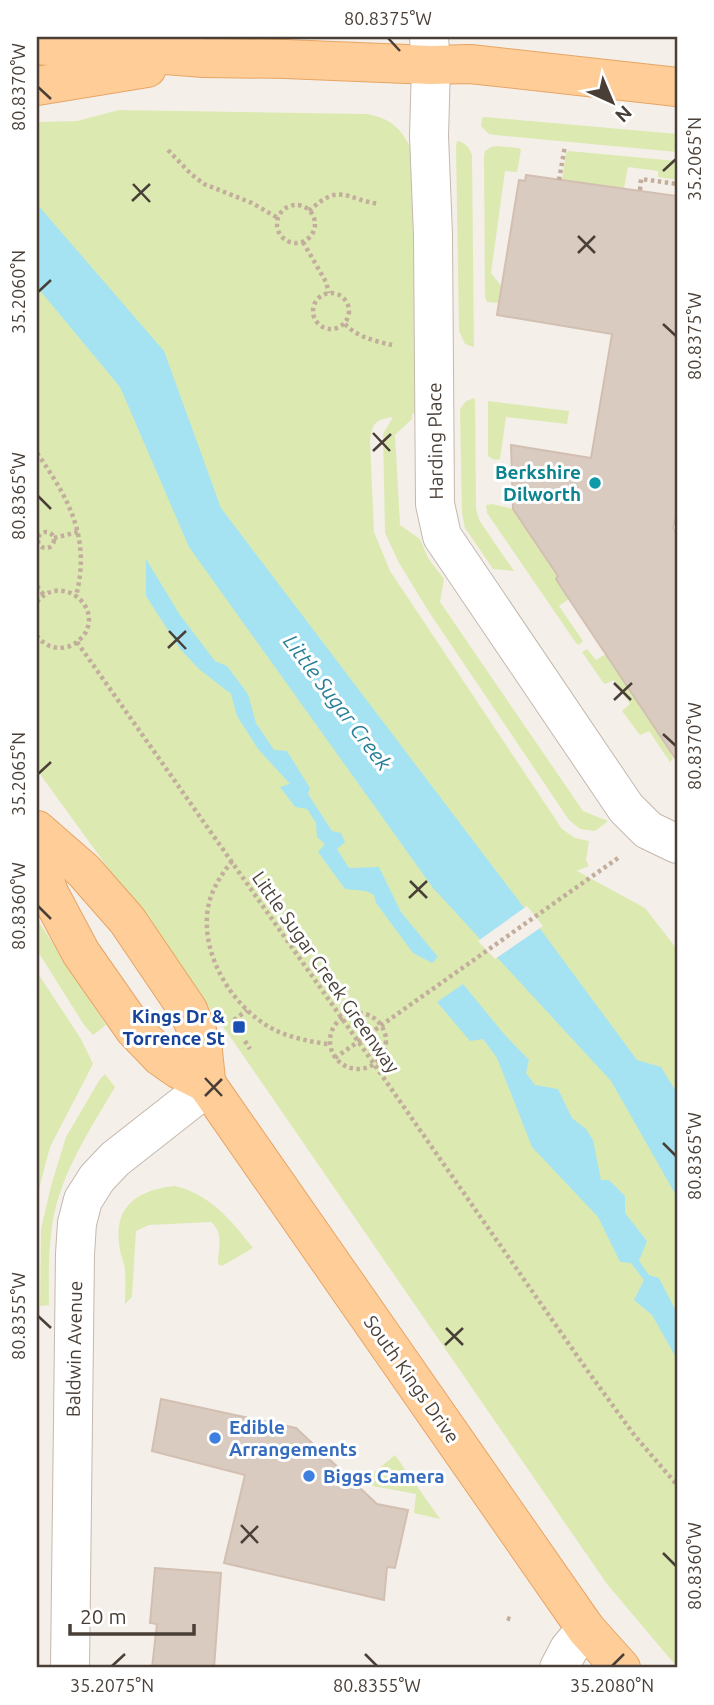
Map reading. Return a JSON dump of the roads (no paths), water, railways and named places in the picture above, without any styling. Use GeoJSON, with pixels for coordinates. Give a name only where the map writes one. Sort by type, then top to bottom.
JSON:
{"type":"FeatureCollection","features":[{"type":"Feature","properties":{"kind":"main road"},"geometry":{"type":"LineString","coordinates":[[37,45],[204,58],[285,59],[430,51],[470,64],[677,87]]}},
{"type":"Feature","properties":{"kind":"main road"},"geometry":{"type":"LineString","coordinates":[[37,86],[204,58]]}},
{"type":"Feature","properties":{"kind":"main road","name":"South Kings Drive"},"geometry":{"type":"LineString","coordinates":[[37,830],[84,871],[119,912],[184,1004],[197,1031],[208,1086]]}},
{"type":"Feature","properties":{"kind":"main road","name":"South Kings Drive"},"geometry":{"type":"LineString","coordinates":[[37,861],[50,895],[81,953],[134,1029],[161,1057],[208,1086],[586,1629],[621,1668]]}},
{"type":"Feature","properties":{"kind":"street","name":"Harding Place"},"geometry":{"type":"LineString","coordinates":[[430,51],[435,504],[442,536],[626,808],[648,831],[677,844]]}},
{"type":"Feature","properties":{"kind":"street","name":"Baldwin Avenue"},"geometry":{"type":"LineString","coordinates":[[70,1668],[77,1223],[83,1200],[97,1178],[115,1159],[208,1086]]}},
{"type":"Feature","properties":{"kind":"street"},"geometry":{"type":"LineString","coordinates":[[559,1668],[569,1649],[586,1629]]}},
{"type":"Feature","properties":{"kind":"water","name":"Little Sugar Creek"},"geometry":{"type":"Polygon","coordinates":[[[37,204],[164,351],[221,508],[637,1060],[661,1067],[677,1093],[677,1197],[611,1081],[433,888],[189,547],[120,387],[37,287],[37,204]]]}},
{"type":"Feature","properties":{"kind":"water"},"geometry":{"type":"Polygon","coordinates":[[[146,559],[180,615],[215,661],[227,666],[248,694],[256,723],[274,750],[287,751],[310,788],[308,794],[332,831],[341,833],[345,842],[337,849],[349,868],[379,867],[401,912],[438,957],[432,963],[413,953],[376,903],[374,895],[366,891],[345,889],[318,852],[325,844],[317,837],[316,823],[307,809],[295,807],[280,787],[290,784],[258,749],[237,716],[231,694],[199,669],[180,649],[146,596],[146,559]]]}},
{"type":"Feature","properties":{"kind":"water"},"geometry":{"type":"Polygon","coordinates":[[[463,984],[529,1060],[526,1073],[535,1085],[558,1089],[572,1118],[586,1129],[593,1140],[601,1180],[609,1180],[625,1196],[625,1213],[647,1241],[639,1261],[649,1275],[659,1278],[677,1313],[677,1359],[652,1315],[634,1300],[644,1280],[631,1263],[620,1262],[598,1217],[532,1147],[497,1058],[483,1039],[470,1041],[437,1002],[463,984]]]}},
{"type":"Feature","properties":{"kind":"place","name":"Berkshire Dilworth"},"geometry":{"type":"Point","coordinates":[595,483]}},
{"type":"Feature","properties":{"kind":"place","name":"Kings Dr & Torrence St"},"geometry":{"type":"Point","coordinates":[239,1027]}},
{"type":"Feature","properties":{"kind":"place","name":"Edible Arrangements"},"geometry":{"type":"Point","coordinates":[215,1438]}},
{"type":"Feature","properties":{"kind":"place","name":"Biggs Camera"},"geometry":{"type":"Point","coordinates":[309,1476]}}]}
